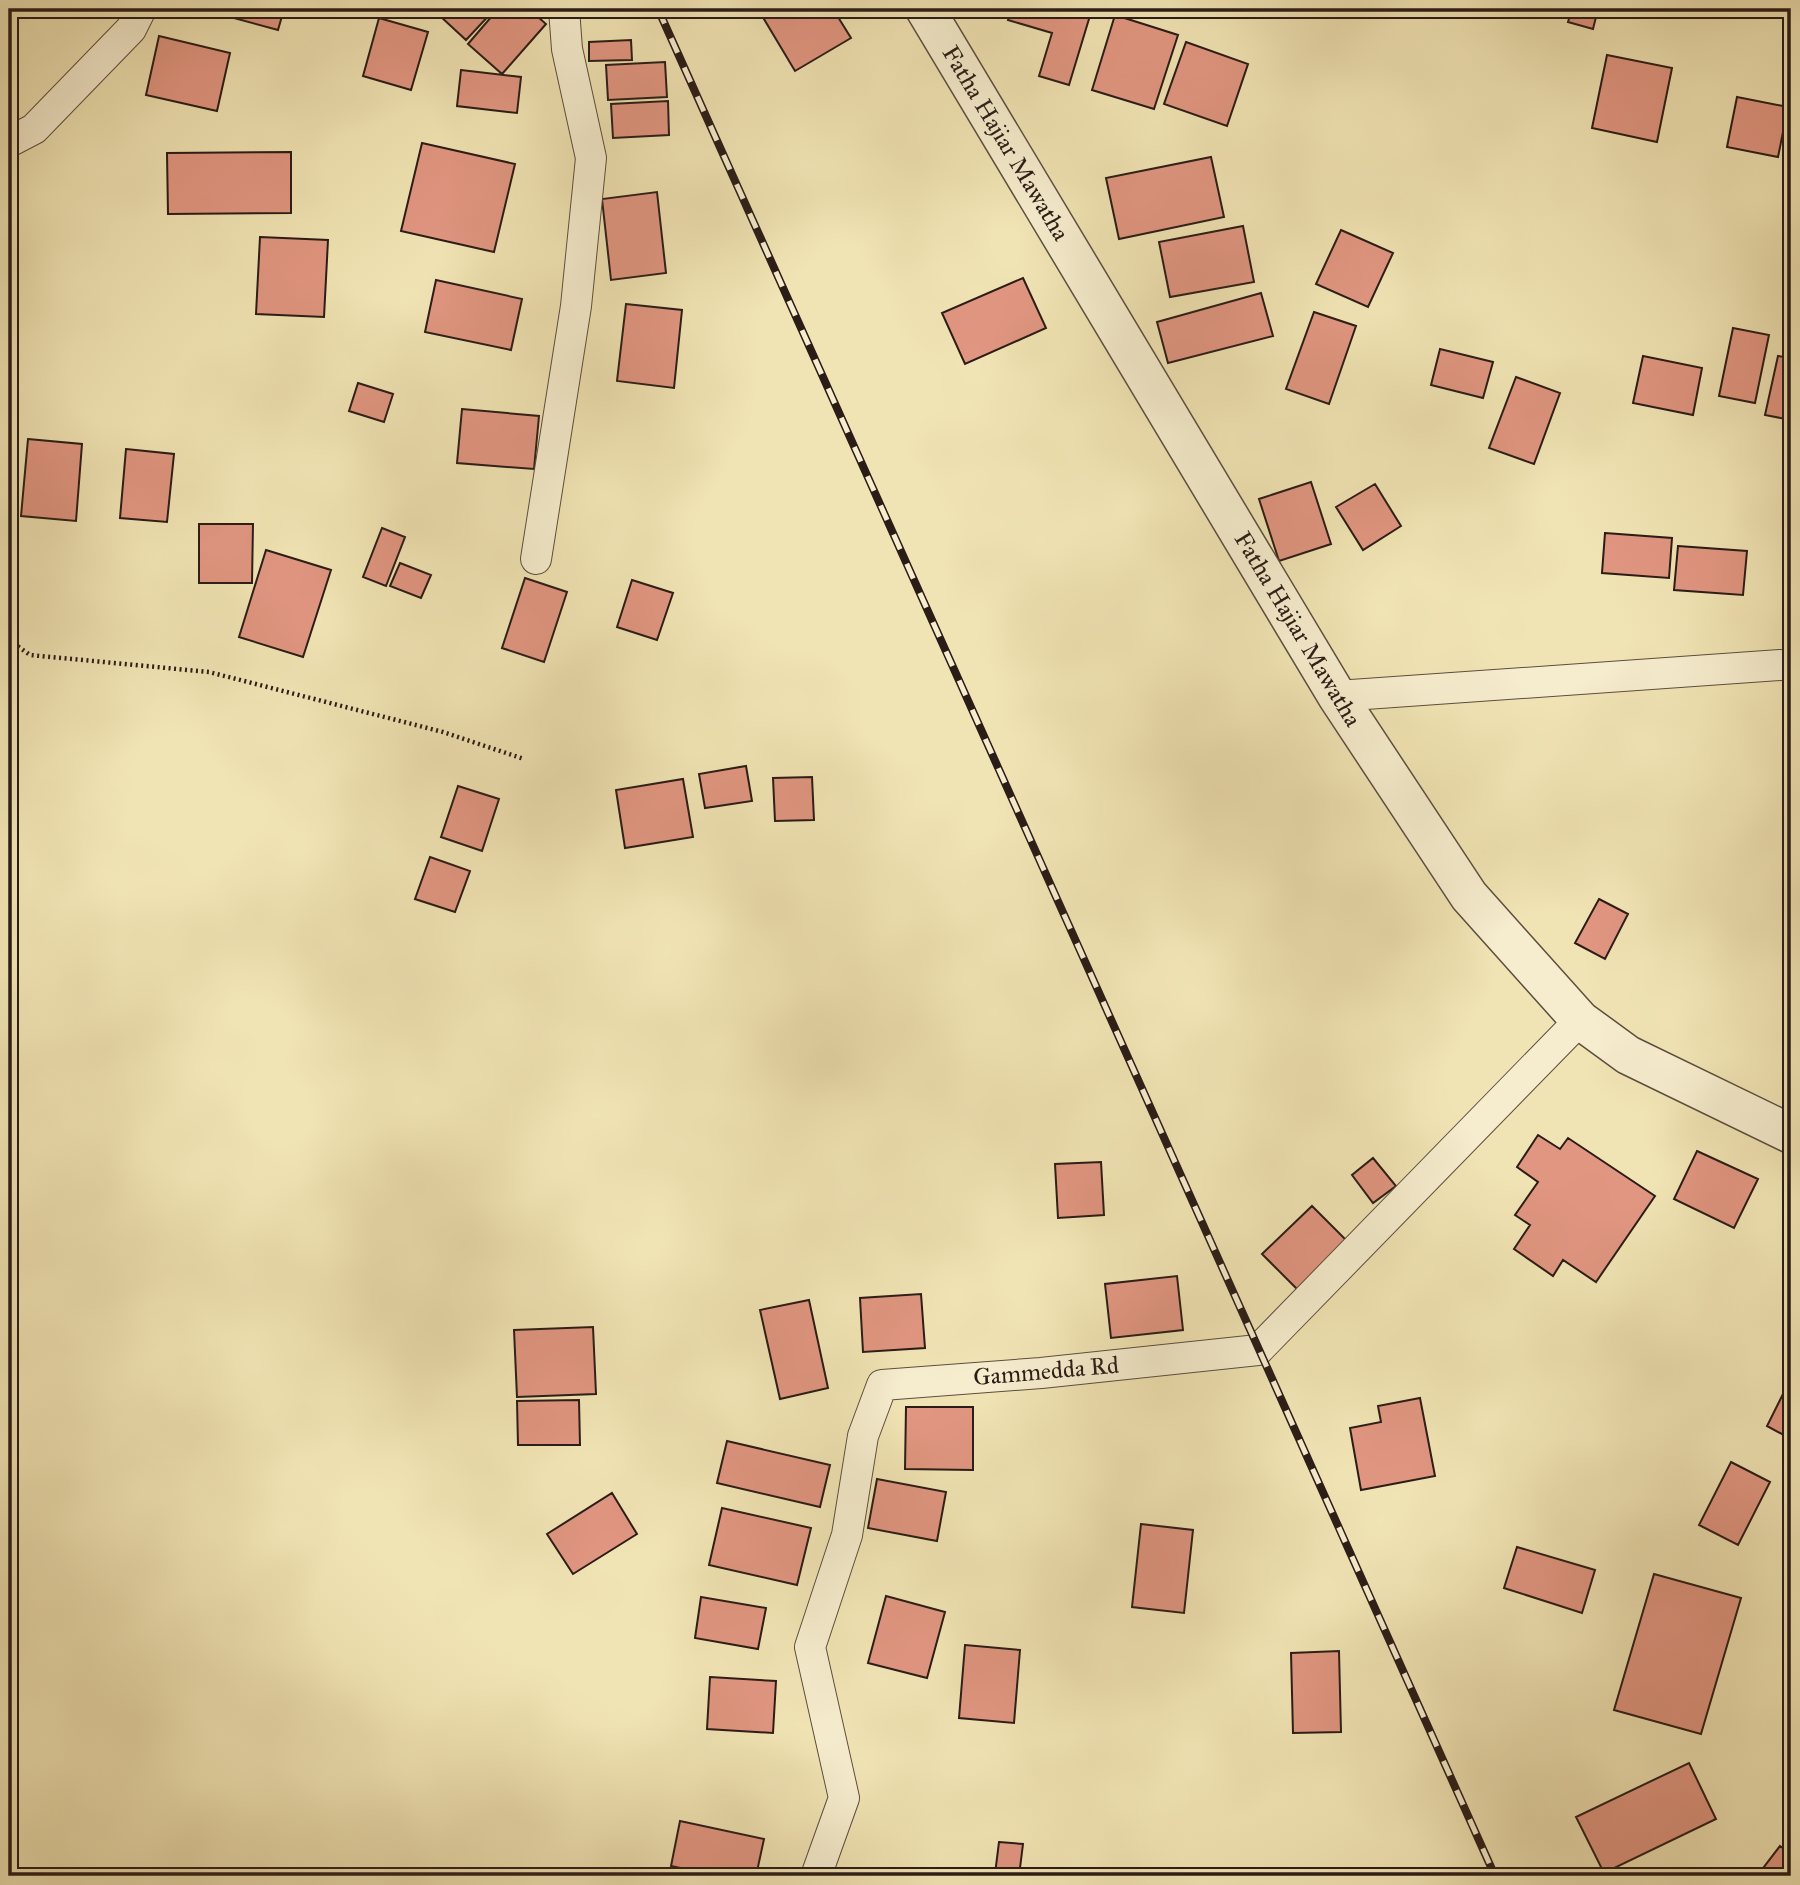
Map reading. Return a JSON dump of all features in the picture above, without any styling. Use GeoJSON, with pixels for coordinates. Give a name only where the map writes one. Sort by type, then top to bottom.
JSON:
{"type":"FeatureCollection","features":[{"type":"Feature","properties":{"kind":"street"},"geometry":{"type":"LineString","coordinates":[[9,142],[34,129],[131,29],[141,9]]}},
{"type":"Feature","properties":{"kind":"street"},"geometry":{"type":"LineString","coordinates":[[536,559],[576,306],[591,158],[567,49],[564,9]]}},
{"type":"Feature","properties":{"kind":"street","name":"Fatha Hajiar Mawatha"},"geometry":{"type":"LineString","coordinates":[[925,9],[1337,696],[1469,896],[1580,1020],[1628,1055],[1791,1134]]}},
{"type":"Feature","properties":{"kind":"street"},"geometry":{"type":"LineString","coordinates":[[1337,696],[1780,665]]}},
{"type":"Feature","properties":{"kind":"street","name":"Gammedda Rd"},"geometry":{"type":"LineString","coordinates":[[816,1876],[844,1798],[810,1647],[847,1535],[863,1436],[882,1385],[1041,1373],[1258,1350],[1580,1020]]}},
{"type":"Feature","properties":{"kind":"path"},"geometry":{"type":"LineString","coordinates":[[9,640],[30,655],[209,672],[443,732],[524,759]]}},
{"type":"Feature","properties":{"kind":"building"},"geometry":{"type":"Polygon","coordinates":[[[225,9],[284,9],[278,30],[223,15],[225,9]]]}},
{"type":"Feature","properties":{"kind":"building"},"geometry":{"type":"Polygon","coordinates":[[[447,9],[494,10],[466,40],[440,16],[447,9]]]}},
{"type":"Feature","properties":{"kind":"building"},"geometry":{"type":"Polygon","coordinates":[[[498,9],[529,9],[546,24],[502,74],[468,44],[498,9]]]}},
{"type":"Feature","properties":{"kind":"building"},"geometry":{"type":"Polygon","coordinates":[[[577,9],[620,9],[620,14],[578,18],[577,9]]]}},
{"type":"Feature","properties":{"kind":"building"},"geometry":{"type":"Polygon","coordinates":[[[758,9],[833,9],[851,38],[795,71],[758,9]]]}},
{"type":"Feature","properties":{"kind":"building"},"geometry":{"type":"Polygon","coordinates":[[[1012,9],[1092,9],[1069,85],[1039,76],[1052,33],[1008,20],[1012,9]]]}},
{"type":"Feature","properties":{"kind":"building"},"geometry":{"type":"Polygon","coordinates":[[[1572,9],[1598,9],[1593,29],[1568,22],[1572,9]]]}},
{"type":"Feature","properties":{"kind":"building"},"geometry":{"type":"Polygon","coordinates":[[[1115,15],[1178,35],[1154,109],[1092,90],[1115,15]]]}},
{"type":"Feature","properties":{"kind":"building"},"geometry":{"type":"Polygon","coordinates":[[[379,18],[428,32],[411,90],[363,76],[379,18]]]}},
{"type":"Feature","properties":{"kind":"building"},"geometry":{"type":"Polygon","coordinates":[[[159,36],[230,53],[217,111],[146,95],[159,36]]]}},
{"type":"Feature","properties":{"kind":"building"},"geometry":{"type":"Polygon","coordinates":[[[631,40],[632,60],[589,61],[589,42],[631,40]]]}},
{"type":"Feature","properties":{"kind":"building"},"geometry":{"type":"Polygon","coordinates":[[[1186,42],[1248,64],[1227,126],[1164,104],[1186,42]]]}},
{"type":"Feature","properties":{"kind":"building"},"geometry":{"type":"Polygon","coordinates":[[[1607,55],[1672,68],[1657,142],[1592,128],[1607,55]]]}},
{"type":"Feature","properties":{"kind":"building"},"geometry":{"type":"Polygon","coordinates":[[[665,62],[667,97],[608,100],[606,65],[665,62]]]}},
{"type":"Feature","properties":{"kind":"building"},"geometry":{"type":"Polygon","coordinates":[[[461,70],[521,77],[517,113],[457,106],[461,70]]]}},
{"type":"Feature","properties":{"kind":"building"},"geometry":{"type":"Polygon","coordinates":[[[1737,97],[1788,107],[1778,157],[1727,147],[1737,97]]]}},
{"type":"Feature","properties":{"kind":"building"},"geometry":{"type":"Polygon","coordinates":[[[668,101],[669,135],[613,138],[611,104],[668,101]]]}},
{"type":"Feature","properties":{"kind":"building"},"geometry":{"type":"Polygon","coordinates":[[[422,143],[515,164],[494,252],[401,231],[422,143]]]}},
{"type":"Feature","properties":{"kind":"building"},"geometry":{"type":"Polygon","coordinates":[[[291,152],[291,213],[168,214],[167,153],[291,152]]]}},
{"type":"Feature","properties":{"kind":"building"},"geometry":{"type":"Polygon","coordinates":[[[1211,157],[1224,217],[1119,239],[1106,178],[1211,157]]]}},
{"type":"Feature","properties":{"kind":"building"},"geometry":{"type":"Polygon","coordinates":[[[657,192],[666,273],[611,280],[602,199],[657,192]]]}},
{"type":"Feature","properties":{"kind":"building"},"geometry":{"type":"Polygon","coordinates":[[[1243,226],[1254,282],[1170,297],[1159,242],[1243,226]]]}},
{"type":"Feature","properties":{"kind":"building"},"geometry":{"type":"Polygon","coordinates":[[[1341,230],[1393,253],[1368,307],[1316,284],[1341,230]]]}},
{"type":"Feature","properties":{"kind":"building"},"geometry":{"type":"Polygon","coordinates":[[[260,237],[328,240],[324,317],[256,314],[260,237]]]}},
{"type":"Feature","properties":{"kind":"building"},"geometry":{"type":"Polygon","coordinates":[[[1023,278],[1046,328],[965,364],[942,313],[1023,278]]]}},
{"type":"Feature","properties":{"kind":"building"},"geometry":{"type":"Polygon","coordinates":[[[436,280],[522,299],[511,350],[425,332],[436,280]]]}},
{"type":"Feature","properties":{"kind":"building"},"geometry":{"type":"Polygon","coordinates":[[[1261,293],[1273,336],[1168,363],[1157,322],[1261,293]]]}},
{"type":"Feature","properties":{"kind":"building"},"geometry":{"type":"Polygon","coordinates":[[[626,304],[682,310],[674,388],[617,381],[626,304]]]}},
{"type":"Feature","properties":{"kind":"building"},"geometry":{"type":"Polygon","coordinates":[[[1314,312],[1356,326],[1329,404],[1286,389],[1314,312]]]}},
{"type":"Feature","properties":{"kind":"building"},"geometry":{"type":"Polygon","coordinates":[[[1733,328],[1769,335],[1755,403],[1719,396],[1733,328]]]}},
{"type":"Feature","properties":{"kind":"building"},"geometry":{"type":"Polygon","coordinates":[[[1440,349],[1493,362],[1483,398],[1431,385],[1440,349]]]}},
{"type":"Feature","properties":{"kind":"building"},"geometry":{"type":"Polygon","coordinates":[[[1643,356],[1702,368],[1693,415],[1633,403],[1643,356]]]}},
{"type":"Feature","properties":{"kind":"building"},"geometry":{"type":"Polygon","coordinates":[[[1778,356],[1791,358],[1791,420],[1765,415],[1778,356]]]}},
{"type":"Feature","properties":{"kind":"building"},"geometry":{"type":"Polygon","coordinates":[[[1516,377],[1560,393],[1534,464],[1489,448],[1516,377]]]}},
{"type":"Feature","properties":{"kind":"building"},"geometry":{"type":"Polygon","coordinates":[[[358,383],[393,394],[384,422],[349,411],[358,383]]]}},
{"type":"Feature","properties":{"kind":"building"},"geometry":{"type":"Polygon","coordinates":[[[462,409],[539,416],[534,469],[457,463],[462,409]]]}},
{"type":"Feature","properties":{"kind":"building"},"geometry":{"type":"Polygon","coordinates":[[[28,439],[82,444],[76,521],[21,516],[28,439]]]}},
{"type":"Feature","properties":{"kind":"building"},"geometry":{"type":"Polygon","coordinates":[[[126,449],[174,454],[167,522],[120,518],[126,449]]]}},
{"type":"Feature","properties":{"kind":"building"},"geometry":{"type":"Polygon","coordinates":[[[1311,482],[1331,544],[1279,561],[1259,499],[1311,482]]]}},
{"type":"Feature","properties":{"kind":"building"},"geometry":{"type":"Polygon","coordinates":[[[1375,484],[1401,526],[1363,550],[1336,507],[1375,484]]]}},
{"type":"Feature","properties":{"kind":"building"},"geometry":{"type":"Polygon","coordinates":[[[199,524],[253,524],[252,583],[199,583],[199,524]]]}},
{"type":"Feature","properties":{"kind":"building"},"geometry":{"type":"Polygon","coordinates":[[[382,528],[405,537],[386,586],[363,577],[382,528]]]}},
{"type":"Feature","properties":{"kind":"building"},"geometry":{"type":"Polygon","coordinates":[[[1605,533],[1672,538],[1669,578],[1602,573],[1605,533]]]}},
{"type":"Feature","properties":{"kind":"building"},"geometry":{"type":"Polygon","coordinates":[[[1678,546],[1747,551],[1743,595],[1674,590],[1678,546]]]}},
{"type":"Feature","properties":{"kind":"building"},"geometry":{"type":"Polygon","coordinates":[[[266,550],[331,570],[303,657],[239,637],[266,550]]]}},
{"type":"Feature","properties":{"kind":"building"},"geometry":{"type":"Polygon","coordinates":[[[400,563],[431,575],[421,598],[390,586],[400,563]]]}},
{"type":"Feature","properties":{"kind":"building"},"geometry":{"type":"Polygon","coordinates":[[[525,578],[567,592],[544,662],[502,648],[525,578]]]}},
{"type":"Feature","properties":{"kind":"building"},"geometry":{"type":"Polygon","coordinates":[[[632,580],[673,593],[657,640],[617,627],[632,580]]]}},
{"type":"Feature","properties":{"kind":"building"},"geometry":{"type":"Polygon","coordinates":[[[746,766],[752,801],[705,808],[699,774],[746,766]]]}},
{"type":"Feature","properties":{"kind":"building"},"geometry":{"type":"Polygon","coordinates":[[[812,777],[814,820],[775,821],[773,778],[812,777]]]}},
{"type":"Feature","properties":{"kind":"building"},"geometry":{"type":"Polygon","coordinates":[[[683,779],[693,837],[625,848],[616,790],[683,779]]]}},
{"type":"Feature","properties":{"kind":"building"},"geometry":{"type":"Polygon","coordinates":[[[458,786],[499,799],[482,851],[441,837],[458,786]]]}},
{"type":"Feature","properties":{"kind":"building"},"geometry":{"type":"Polygon","coordinates":[[[430,857],[470,871],[455,912],[415,899],[430,857]]]}},
{"type":"Feature","properties":{"kind":"building"},"geometry":{"type":"Polygon","coordinates":[[[1599,899],[1628,914],[1605,959],[1575,943],[1599,899]]]}},
{"type":"Feature","properties":{"kind":"building"},"geometry":{"type":"Polygon","coordinates":[[[1538,1135],[1560,1149],[1568,1138],[1655,1196],[1596,1282],[1563,1260],[1553,1276],[1514,1249],[1530,1225],[1515,1215],[1538,1182],[1517,1167],[1538,1135]]]}},
{"type":"Feature","properties":{"kind":"building"},"geometry":{"type":"Polygon","coordinates":[[[1697,1151],[1758,1179],[1734,1228],[1674,1199],[1697,1151]]]}},
{"type":"Feature","properties":{"kind":"building"},"geometry":{"type":"Polygon","coordinates":[[[1373,1158],[1396,1186],[1373,1203],[1352,1175],[1373,1158]]]}},
{"type":"Feature","properties":{"kind":"building"},"geometry":{"type":"Polygon","coordinates":[[[1101,1162],[1104,1215],[1058,1218],[1055,1164],[1101,1162]]]}},
{"type":"Feature","properties":{"kind":"building"},"geometry":{"type":"Polygon","coordinates":[[[1312,1206],[1347,1241],[1298,1290],[1262,1254],[1312,1206]]]}},
{"type":"Feature","properties":{"kind":"building"},"geometry":{"type":"Polygon","coordinates":[[[1177,1276],[1183,1330],[1111,1338],[1105,1284],[1177,1276]]]}},
{"type":"Feature","properties":{"kind":"building"},"geometry":{"type":"Polygon","coordinates":[[[921,1294],[925,1348],[863,1352],[860,1298],[921,1294]]]}},
{"type":"Feature","properties":{"kind":"building"},"geometry":{"type":"Polygon","coordinates":[[[809,1300],[828,1388],[780,1399],[760,1310],[809,1300]]]}},
{"type":"Feature","properties":{"kind":"building"},"geometry":{"type":"Polygon","coordinates":[[[593,1327],[596,1394],[517,1397],[514,1330],[593,1327]]]}},
{"type":"Feature","properties":{"kind":"building"},"geometry":{"type":"Polygon","coordinates":[[[1791,1378],[1791,1439],[1767,1426],[1791,1378]]]}},
{"type":"Feature","properties":{"kind":"building"},"geometry":{"type":"Polygon","coordinates":[[[1420,1398],[1435,1476],[1361,1490],[1350,1428],[1381,1422],[1378,1406],[1420,1398]]]}},
{"type":"Feature","properties":{"kind":"building"},"geometry":{"type":"Polygon","coordinates":[[[579,1400],[580,1445],[518,1445],[517,1401],[579,1400]]]}},
{"type":"Feature","properties":{"kind":"building"},"geometry":{"type":"Polygon","coordinates":[[[906,1407],[973,1407],[973,1470],[905,1469],[906,1407]]]}},
{"type":"Feature","properties":{"kind":"building"},"geometry":{"type":"Polygon","coordinates":[[[727,1441],[830,1465],[820,1507],[717,1483],[727,1441]]]}},
{"type":"Feature","properties":{"kind":"building"},"geometry":{"type":"Polygon","coordinates":[[[1731,1462],[1770,1482],[1738,1545],[1699,1525],[1731,1462]]]}},
{"type":"Feature","properties":{"kind":"building"},"geometry":{"type":"Polygon","coordinates":[[[877,1479],[946,1492],[937,1541],[868,1528],[877,1479]]]}},
{"type":"Feature","properties":{"kind":"building"},"geometry":{"type":"Polygon","coordinates":[[[612,1493],[637,1534],[573,1574],[547,1534],[612,1493]]]}},
{"type":"Feature","properties":{"kind":"building"},"geometry":{"type":"Polygon","coordinates":[[[722,1508],[811,1528],[797,1585],[709,1565],[722,1508]]]}},
{"type":"Feature","properties":{"kind":"building"},"geometry":{"type":"Polygon","coordinates":[[[1141,1524],[1193,1530],[1184,1613],[1132,1607],[1141,1524]]]}},
{"type":"Feature","properties":{"kind":"building"},"geometry":{"type":"Polygon","coordinates":[[[1517,1547],[1595,1570],[1582,1613],[1504,1588],[1517,1547]]]}},
{"type":"Feature","properties":{"kind":"building"},"geometry":{"type":"Polygon","coordinates":[[[1654,1574],[1741,1598],[1701,1734],[1614,1710],[1654,1574]]]}},
{"type":"Feature","properties":{"kind":"building"},"geometry":{"type":"Polygon","coordinates":[[[886,1596],[945,1612],[927,1678],[868,1663],[886,1596]]]}},
{"type":"Feature","properties":{"kind":"building"},"geometry":{"type":"Polygon","coordinates":[[[701,1597],[766,1608],[758,1649],[695,1638],[701,1597]]]}},
{"type":"Feature","properties":{"kind":"building"},"geometry":{"type":"Polygon","coordinates":[[[965,1645],[1020,1650],[1014,1723],[959,1718],[965,1645]]]}},
{"type":"Feature","properties":{"kind":"building"},"geometry":{"type":"Polygon","coordinates":[[[1339,1651],[1341,1732],[1293,1733],[1291,1653],[1339,1651]]]}},
{"type":"Feature","properties":{"kind":"building"},"geometry":{"type":"Polygon","coordinates":[[[710,1677],[776,1681],[773,1733],[707,1729],[710,1677]]]}},
{"type":"Feature","properties":{"kind":"building"},"geometry":{"type":"Polygon","coordinates":[[[1689,1763],[1716,1819],[1604,1873],[1576,1817],[1689,1763]]]}},
{"type":"Feature","properties":{"kind":"building"},"geometry":{"type":"Polygon","coordinates":[[[680,1821],[764,1839],[756,1876],[718,1876],[671,1866],[680,1821]]]}},
{"type":"Feature","properties":{"kind":"building"},"geometry":{"type":"Polygon","coordinates":[[[999,1842],[1023,1844],[1019,1876],[995,1874],[999,1842]]]}},
{"type":"Feature","properties":{"kind":"building"},"geometry":{"type":"Polygon","coordinates":[[[1780,1846],[1791,1854],[1791,1876],[1757,1876],[1780,1846]]]}},
{"type":"Feature","properties":{"kind":"railway"},"geometry":{"type":"LineString","coordinates":[[658,9],[1495,1876]]}}]}
